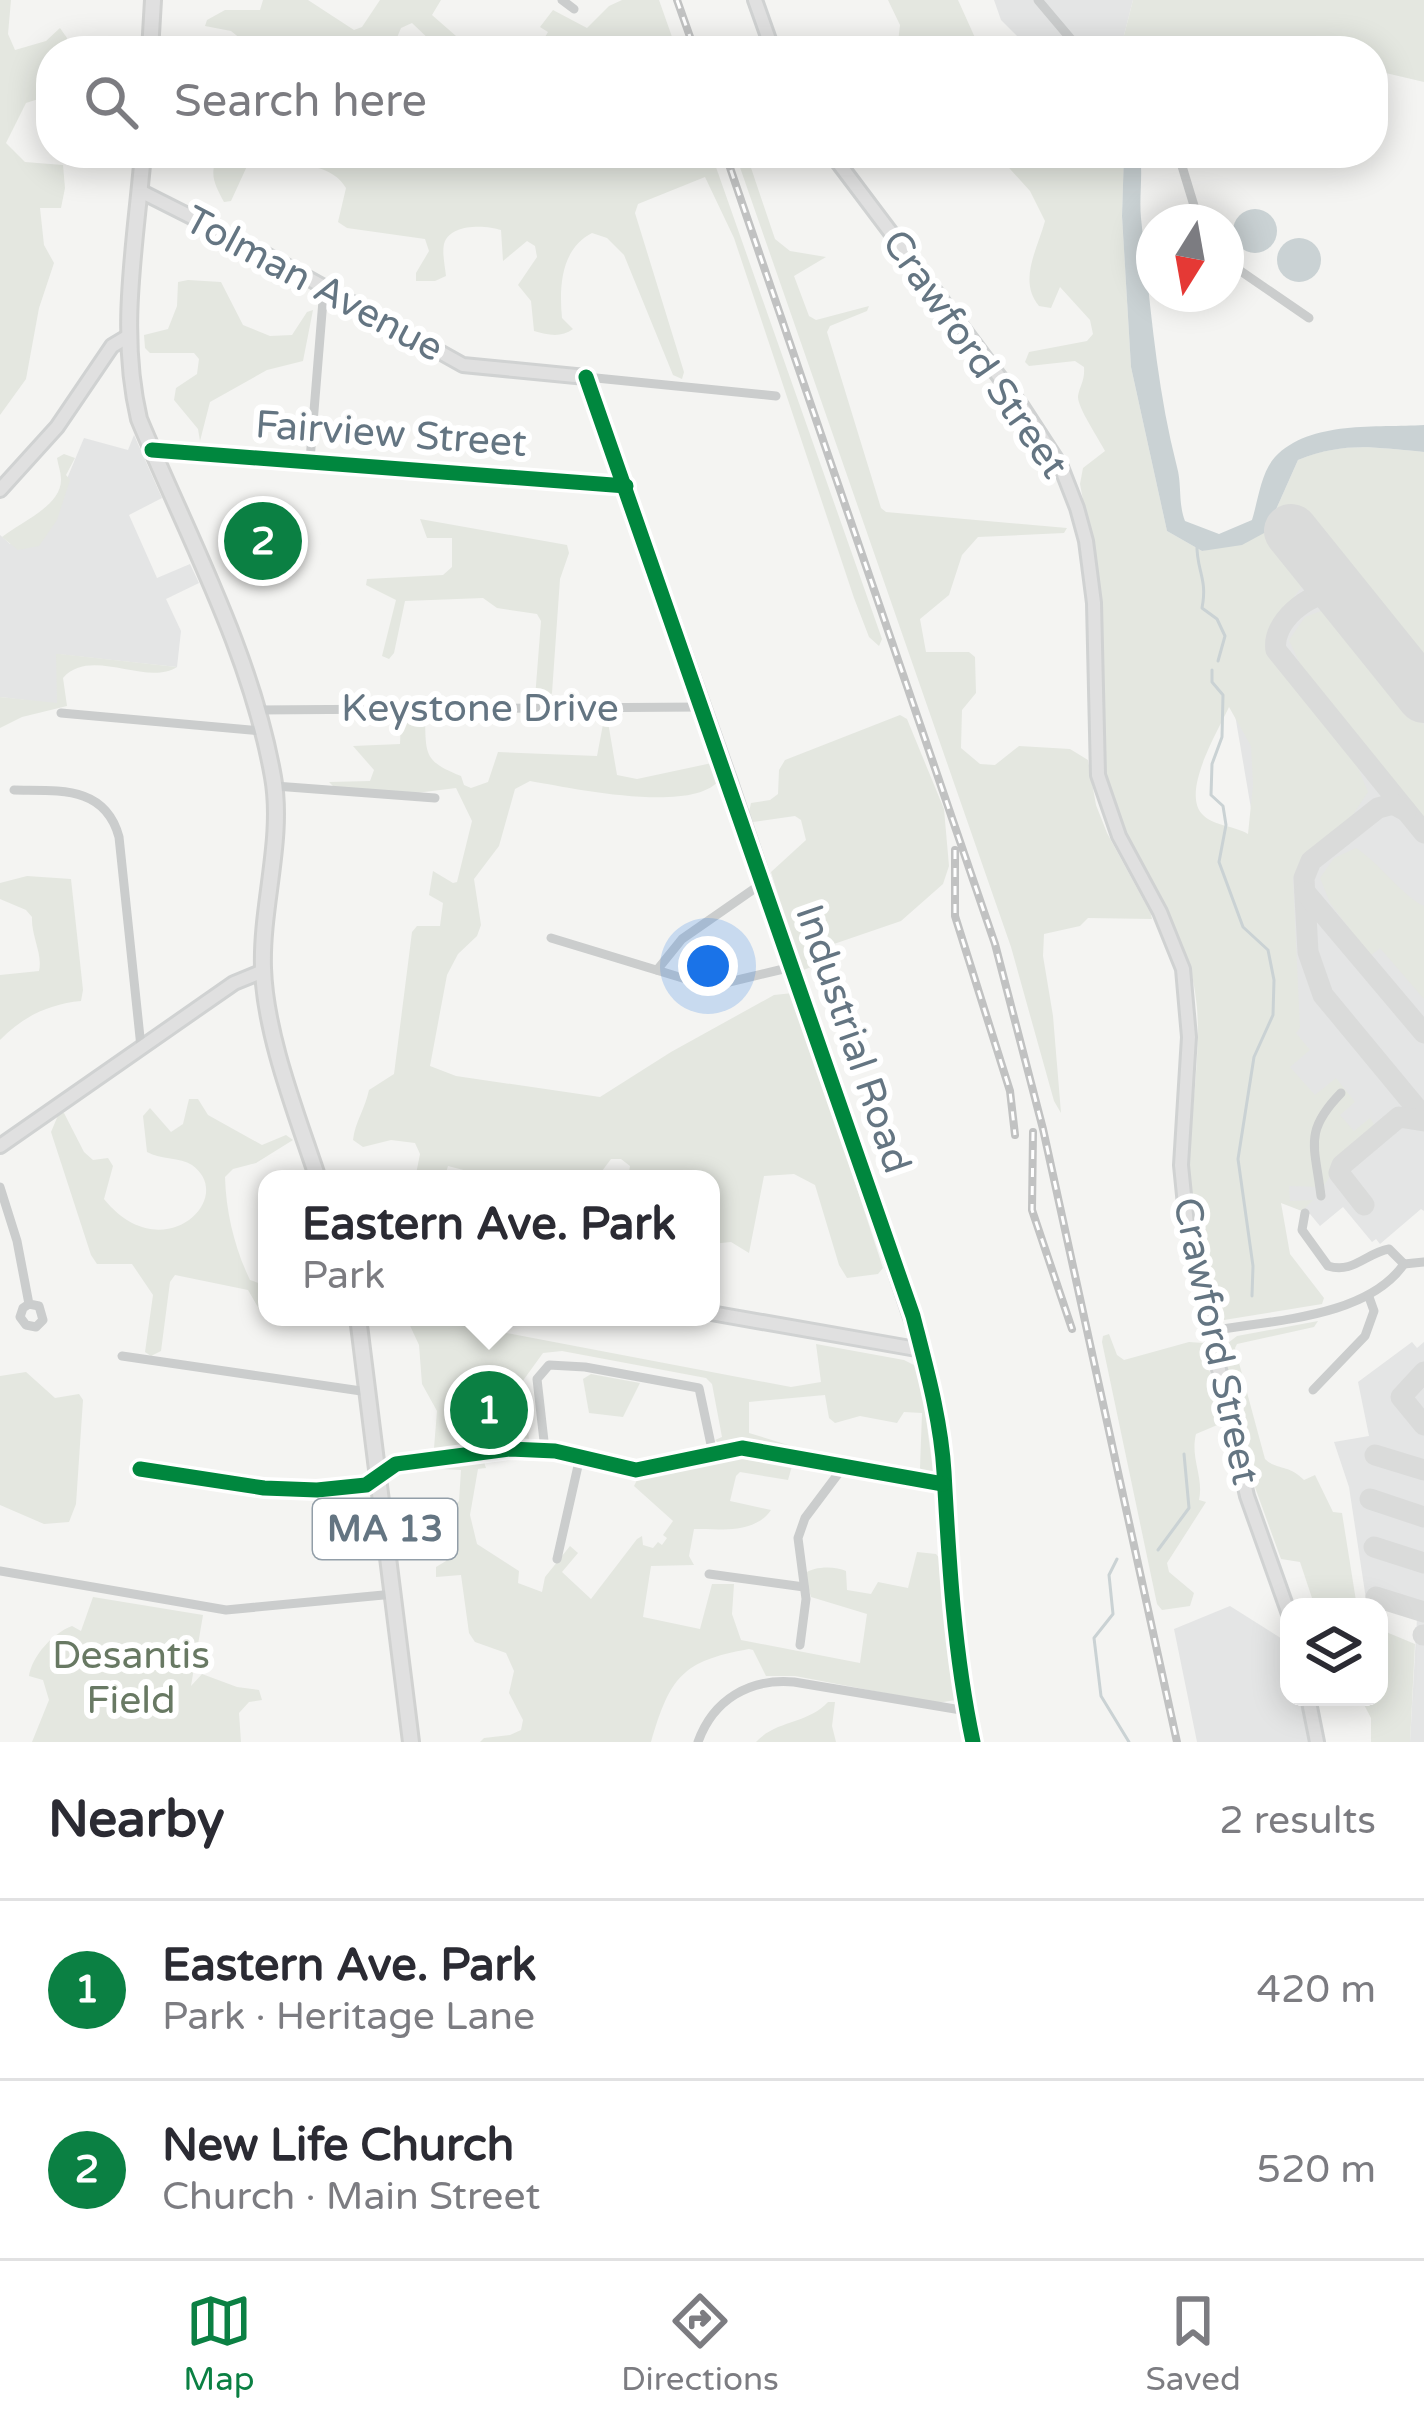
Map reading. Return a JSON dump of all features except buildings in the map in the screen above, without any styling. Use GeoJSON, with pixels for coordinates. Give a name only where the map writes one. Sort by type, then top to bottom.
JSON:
{"type":"FeatureCollection","features":[{"type":"Feature","properties":{"kind":"main road"},"geometry":{"type":"LineString","coordinates":[[151,36],[153,0]]}},
{"type":"Feature","properties":{"kind":"main road"},"geometry":{"type":"LineString","coordinates":[[142,168],[127,337],[136,407],[229,631],[262,731],[274,786],[263,971],[272,1025],[315,1170]]}},
{"type":"Feature","properties":{"kind":"main road","name":"MA 13"},"geometry":{"type":"LineString","coordinates":[[359,1326],[411,1742]]}},
{"type":"Feature","properties":{"kind":"street"},"geometry":{"type":"LineString","coordinates":[[562,0],[574,9]]}},
{"type":"Feature","properties":{"kind":"street"},"geometry":{"type":"LineString","coordinates":[[755,0],[768,36]]}},
{"type":"Feature","properties":{"kind":"street"},"geometry":{"type":"LineString","coordinates":[[1038,0],[1068,36]]}},
{"type":"Feature","properties":{"kind":"street","name":"Crawford Street"},"geometry":{"type":"LineString","coordinates":[[842,168],[1022,407],[1070,488],[1086,541],[1094,603],[1098,775],[1119,836],[1172,935],[1187,988],[1182,1192],[1247,1496],[1283,1598]]}},
{"type":"Feature","properties":{"kind":"street"},"geometry":{"type":"LineString","coordinates":[[1183,168],[1194,204]]}},
{"type":"Feature","properties":{"kind":"street","name":"Tolman Avenue"},"geometry":{"type":"LineString","coordinates":[[140,190],[463,365],[776,395]]}},
{"type":"Feature","properties":{"kind":"street"},"geometry":{"type":"LineString","coordinates":[[1244,274],[1309,319]]}},
{"type":"Feature","properties":{"kind":"street"},"geometry":{"type":"LineString","coordinates":[[310,460],[324,288]]}},
{"type":"Feature","properties":{"kind":"street"},"geometry":{"type":"LineString","coordinates":[[0,490],[56,427],[112,346],[127,337]]}},
{"type":"Feature","properties":{"kind":"street","name":"Industrial Road"},"geometry":{"type":"LineString","coordinates":[[586,377],[922,1350],[934,1406],[951,1602],[973,1742]]}},
{"type":"Feature","properties":{"kind":"street","name":"Fairview Street"},"geometry":{"type":"LineString","coordinates":[[152,450],[626,486]]}},
{"type":"Feature","properties":{"kind":"street","name":"Keystone Drive"},"geometry":{"type":"LineString","coordinates":[[257,710],[703,707]]}},
{"type":"Feature","properties":{"kind":"street"},"geometry":{"type":"LineString","coordinates":[[61,713],[262,731]]}},
{"type":"Feature","properties":{"kind":"street"},"geometry":{"type":"LineString","coordinates":[[274,786],[435,798]]}},
{"type":"Feature","properties":{"kind":"street"},"geometry":{"type":"LineString","coordinates":[[14,790],[82,794],[99,802],[114,821],[141,1048]]}},
{"type":"Feature","properties":{"kind":"street"},"geometry":{"type":"LineString","coordinates":[[656,970],[682,939],[764,882]]}},
{"type":"Feature","properties":{"kind":"street"},"geometry":{"type":"LineString","coordinates":[[551,938],[698,982],[725,983],[792,967]]}},
{"type":"Feature","properties":{"kind":"street"},"geometry":{"type":"LineString","coordinates":[[0,1146],[239,980],[263,971]]}},
{"type":"Feature","properties":{"kind":"street"},"geometry":{"type":"LineString","coordinates":[[1321,1196],[1314,1128],[1341,1093]]}},
{"type":"Feature","properties":{"kind":"street"},"geometry":{"type":"LineString","coordinates":[[0,1186],[29,1304]]}},
{"type":"Feature","properties":{"kind":"street"},"geometry":{"type":"LineString","coordinates":[[1305,1213],[1302,1230],[1328,1266],[1348,1268],[1374,1251],[1389,1249],[1404,1264]]}},
{"type":"Feature","properties":{"kind":"street"},"geometry":{"type":"LineString","coordinates":[[1211,1331],[1343,1306],[1369,1297],[1404,1264],[1424,1262]]}},
{"type":"Feature","properties":{"kind":"street"},"geometry":{"type":"LineString","coordinates":[[1313,1390],[1365,1336],[1374,1311],[1369,1297]]}},
{"type":"Feature","properties":{"kind":"street"},"geometry":{"type":"LineString","coordinates":[[720,1315],[922,1350]]}},
{"type":"Feature","properties":{"kind":"street"},"geometry":{"type":"LineString","coordinates":[[122,1356],[368,1392]]}},
{"type":"Feature","properties":{"kind":"street"},"geometry":{"type":"LineString","coordinates":[[545,1450],[537,1379],[549,1366],[585,1367],[699,1388],[713,1454]]}},
{"type":"Feature","properties":{"kind":"street"},"geometry":{"type":"LineString","coordinates":[[140,1469],[296,1490],[366,1485],[396,1464],[511,1449],[545,1450],[641,1470],[748,1449],[943,1484]]}},
{"type":"Feature","properties":{"kind":"street"},"geometry":{"type":"LineString","coordinates":[[557,1559],[580,1457]]}},
{"type":"Feature","properties":{"kind":"street"},"geometry":{"type":"LineString","coordinates":[[800,1645],[805,1618],[797,1548],[802,1525],[844,1466]]}},
{"type":"Feature","properties":{"kind":"street"},"geometry":{"type":"LineString","coordinates":[[0,1571],[226,1610],[394,1594]]}},
{"type":"Feature","properties":{"kind":"street"},"geometry":{"type":"LineString","coordinates":[[709,1574],[804,1587]]}},
{"type":"Feature","properties":{"kind":"street"},"geometry":{"type":"LineString","coordinates":[[698,1742],[724,1701],[768,1682],[794,1682],[967,1711]]}},
{"type":"Feature","properties":{"kind":"street"},"geometry":{"type":"LineString","coordinates":[[1310,1706],[1317,1742]]}},
{"type":"Feature","properties":{"kind":"shaded area"},"geometry":{"type":"Polygon","coordinates":[[[994,0],[1133,0],[1124,36],[1017,36],[1001,20],[994,0]]]}},
{"type":"Feature","properties":{"kind":"shaded area"},"geometry":{"type":"Polygon","coordinates":[[[1124,168],[1140,168],[1136,312],[1151,312],[1185,521],[1219,534],[1252,520],[1270,463],[1290,445],[1325,431],[1424,425],[1424,452],[1346,448],[1298,460],[1266,532],[1242,545],[1202,551],[1167,531],[1131,367],[1124,168]]]}},
{"type":"Feature","properties":{"kind":"shaded area"},"geometry":{"type":"Polygon","coordinates":[[[1263,211],[1275,223],[1271,247],[1255,253],[1244,250],[1244,212],[1263,211]]]}},
{"type":"Feature","properties":{"kind":"shaded area"},"geometry":{"type":"Polygon","coordinates":[[[1299,238],[1315,244],[1321,260],[1315,276],[1299,282],[1283,276],[1277,260],[1283,244],[1299,238]]]}},
{"type":"Feature","properties":{"kind":"shaded area"},"geometry":{"type":"Polygon","coordinates":[[[134,435],[162,498],[129,515],[157,578],[190,564],[199,583],[166,599],[181,631],[177,667],[57,654],[57,704],[0,697],[0,535],[10,544],[43,536],[84,438],[128,450],[134,435]]]}},
{"type":"Feature","properties":{"kind":"shaded area"},"geometry":{"type":"Polygon","coordinates":[[[1333,518],[1424,619],[1424,1211],[1380,1244],[1376,1239],[1372,1242],[1343,1207],[1320,1226],[1310,1214],[1281,1202],[1271,926],[1225,656],[1239,553],[1297,519],[1333,518]]]}},
{"type":"Feature","properties":{"kind":"shaded area"},"geometry":{"type":"Polygon","coordinates":[[[1412,1342],[1417,1348],[1424,1342],[1424,1742],[1410,1742],[1417,1618],[1388,1610],[1388,1598],[1366,1598],[1349,1487],[1334,1442],[1369,1436],[1358,1382],[1412,1342]]]}},
{"type":"Feature","properties":{"kind":"shaded area"},"geometry":{"type":"Polygon","coordinates":[[[1230,1606],[1280,1638],[1280,1706],[1301,1706],[1310,1742],[1197,1742],[1174,1629],[1230,1606]]]}},
{"type":"Feature","properties":{"kind":"green space"},"geometry":{"type":"Polygon","coordinates":[[[0,0],[11,0],[8,34],[15,50],[36,44],[36,100],[26,103],[6,143],[25,162],[36,163],[36,168],[63,168],[65,188],[61,208],[40,208],[44,245],[54,263],[39,308],[26,379],[0,415],[0,0]]]}},
{"type":"Feature","properties":{"kind":"green space"},"geometry":{"type":"Polygon","coordinates":[[[263,0],[308,0],[354,30],[362,27],[380,0],[441,0],[432,15],[456,36],[426,36],[412,23],[401,28],[398,36],[237,36],[205,26],[225,10],[260,10],[263,0]]]}},
{"type":"Feature","properties":{"kind":"green space"},"geometry":{"type":"Polygon","coordinates":[[[622,0],[659,0],[672,36],[546,36],[548,32],[540,27],[553,10],[587,28],[622,0]]]}},
{"type":"Feature","properties":{"kind":"green space"},"geometry":{"type":"Polygon","coordinates":[[[888,0],[958,0],[974,36],[899,36],[900,25],[888,0]]]}},
{"type":"Feature","properties":{"kind":"green space"},"geometry":{"type":"Polygon","coordinates":[[[1133,0],[1424,0],[1424,82],[1388,74],[1388,36],[1124,36],[1133,0]]]}},
{"type":"Feature","properties":{"kind":"green space"},"geometry":{"type":"Polygon","coordinates":[[[214,168],[246,168],[231,201],[224,202],[214,168]]]}},
{"type":"Feature","properties":{"kind":"green space"},"geometry":{"type":"Polygon","coordinates":[[[319,168],[716,168],[882,639],[879,646],[869,637],[854,598],[734,238],[705,177],[638,204],[635,213],[684,372],[682,379],[673,375],[624,255],[607,238],[592,233],[568,258],[562,318],[573,329],[544,334],[534,331],[531,301],[518,285],[537,257],[535,246],[527,241],[503,261],[501,230],[461,229],[444,244],[446,276],[416,281],[429,251],[425,239],[347,228],[338,222],[346,188],[319,168]]]}},
{"type":"Feature","properties":{"kind":"green space"},"geometry":{"type":"Polygon","coordinates":[[[740,168],[751,168],[775,239],[790,251],[826,257],[794,276],[809,316],[816,320],[869,306],[827,332],[881,508],[1067,528],[1064,533],[978,537],[962,555],[949,595],[920,619],[926,652],[969,652],[975,657],[976,693],[962,710],[961,748],[980,764],[995,765],[1019,746],[1070,749],[1088,760],[1107,833],[1151,914],[1152,919],[1088,918],[1080,926],[1044,934],[1061,1113],[1011,947],[740,168]]]}},
{"type":"Feature","properties":{"kind":"green space"},"geometry":{"type":"Polygon","coordinates":[[[1009,168],[1124,168],[1131,367],[1167,531],[1202,551],[1266,532],[1298,460],[1315,454],[1346,448],[1424,452],[1424,667],[1304,518],[1276,542],[1307,580],[1270,628],[1270,652],[1357,765],[1368,792],[1352,816],[1299,865],[1293,878],[1300,1028],[1296,1033],[1310,1050],[1290,1067],[1315,1095],[1336,1078],[1355,1102],[1340,1115],[1354,1131],[1370,1118],[1377,1129],[1341,1159],[1323,1187],[1289,1186],[1290,1201],[1313,1200],[1302,1211],[1281,1203],[1290,1254],[1324,1298],[1322,1304],[1224,1320],[1210,1297],[1190,1185],[1198,1029],[1193,979],[1174,926],[1121,827],[1103,756],[1101,601],[1080,484],[1083,468],[1105,451],[1079,401],[1084,367],[1075,361],[1029,366],[1025,362],[1029,352],[1087,341],[1093,334],[1090,320],[1060,287],[1051,308],[1039,306],[1033,296],[1031,265],[1045,221],[1030,191],[1009,168]],[[1229,707],[1198,777],[1197,805],[1213,821],[1248,834],[1251,746],[1229,707]]]}},
{"type":"Feature","properties":{"kind":"green space"},"geometry":{"type":"Polygon","coordinates":[[[178,282],[221,282],[243,325],[270,336],[292,335],[313,310],[303,361],[267,370],[210,402],[200,441],[198,429],[174,400],[176,388],[197,374],[199,359],[194,353],[150,353],[144,335],[168,329],[177,306],[178,282]]]}},
{"type":"Feature","properties":{"kind":"green space"},"geometry":{"type":"Polygon","coordinates":[[[64,454],[75,458],[66,475],[70,480],[57,520],[39,546],[18,550],[2,537],[55,497],[61,479],[57,458],[64,454]]]}},
{"type":"Feature","properties":{"kind":"green space"},"geometry":{"type":"Polygon","coordinates":[[[420,519],[567,545],[552,693],[547,700],[535,698],[541,621],[537,614],[497,608],[483,598],[405,601],[394,653],[389,659],[382,656],[396,600],[366,585],[367,579],[443,575],[452,567],[452,538],[427,538],[420,519]]]}},
{"type":"Feature","properties":{"kind":"green space"},"geometry":{"type":"Polygon","coordinates":[[[1329,608],[1424,725],[1424,823],[1300,664],[1289,640],[1305,617],[1329,608]]]}},
{"type":"Feature","properties":{"kind":"green space"},"geometry":{"type":"Polygon","coordinates":[[[56,654],[177,667],[150,673],[103,666],[75,669],[63,678],[67,706],[0,728],[0,697],[57,703],[56,654]]]}},
{"type":"Feature","properties":{"kind":"green space"},"geometry":{"type":"Polygon","coordinates":[[[425,715],[429,755],[471,788],[488,782],[498,752],[597,756],[604,719],[617,775],[637,779],[712,763],[720,779],[706,790],[686,795],[631,796],[530,781],[515,789],[499,846],[474,879],[481,925],[447,975],[430,1066],[456,1076],[600,1097],[774,995],[793,993],[883,1268],[878,1274],[847,1278],[815,1185],[794,1174],[764,1176],[749,1253],[731,1242],[720,1243],[720,1170],[629,1170],[621,1159],[611,1159],[603,1170],[463,1170],[448,1166],[447,1170],[417,1170],[420,1154],[415,1143],[391,1140],[363,1147],[353,1140],[369,1090],[394,1074],[412,932],[417,926],[440,926],[443,903],[429,895],[433,871],[457,882],[472,821],[456,788],[416,793],[336,789],[329,782],[370,781],[374,770],[353,746],[400,744],[401,716],[425,715]]]}},
{"type":"Feature","properties":{"kind":"green space"},"geometry":{"type":"Polygon","coordinates":[[[900,715],[907,719],[944,809],[949,866],[943,884],[901,921],[828,946],[816,965],[801,971],[771,872],[806,840],[801,820],[795,816],[753,822],[751,803],[778,794],[779,770],[785,760],[900,715]]]}},
{"type":"Feature","properties":{"kind":"green space"},"geometry":{"type":"Polygon","coordinates":[[[1356,848],[1424,906],[1424,999],[1380,948],[1370,956],[1330,903],[1320,878],[1334,858],[1356,848]]]}},
{"type":"Feature","properties":{"kind":"green space"},"geometry":{"type":"Polygon","coordinates":[[[27,876],[71,879],[83,990],[81,1001],[37,1013],[0,1040],[0,975],[39,971],[32,917],[0,899],[0,883],[27,876]]]}},
{"type":"Feature","properties":{"kind":"green space"},"geometry":{"type":"Polygon","coordinates":[[[189,1099],[198,1099],[208,1115],[262,1145],[286,1135],[293,1140],[225,1177],[236,1243],[250,1280],[258,1283],[258,1307],[248,1290],[175,1275],[170,1282],[161,1351],[151,1356],[145,1352],[153,1295],[132,1264],[97,1264],[91,1255],[51,1132],[59,1113],[64,1113],[84,1152],[93,1160],[108,1158],[113,1166],[104,1199],[126,1220],[149,1229],[169,1229],[200,1209],[206,1194],[204,1179],[187,1162],[147,1152],[143,1116],[150,1108],[171,1132],[183,1124],[189,1099]]]}},
{"type":"Feature","properties":{"kind":"green space"},"geometry":{"type":"Polygon","coordinates":[[[1318,1321],[1314,1327],[1235,1348],[1265,1459],[1304,1480],[1315,1475],[1333,1512],[1342,1513],[1356,1598],[1312,1598],[1300,1562],[1281,1559],[1252,1479],[1223,1354],[1224,1346],[1237,1336],[1318,1321]]]}},
{"type":"Feature","properties":{"kind":"green space"},"geometry":{"type":"Polygon","coordinates":[[[410,1326],[469,1326],[791,1387],[821,1382],[816,1344],[904,1360],[920,1374],[933,1471],[923,1473],[920,1468],[922,1413],[904,1412],[897,1423],[860,1416],[835,1423],[829,1418],[825,1395],[749,1402],[749,1433],[814,1453],[758,1445],[723,1447],[715,1440],[722,1437],[712,1384],[706,1378],[562,1351],[543,1353],[522,1382],[529,1439],[438,1452],[434,1448],[437,1411],[422,1384],[419,1345],[410,1326]]]}},
{"type":"Feature","properties":{"kind":"green space"},"geometry":{"type":"Polygon","coordinates":[[[1109,1334],[1124,1360],[1189,1342],[1203,1343],[1222,1423],[1196,1434],[1199,1500],[1206,1502],[1167,1563],[1169,1572],[1194,1593],[1190,1606],[1162,1610],[1157,1604],[1102,1342],[1109,1334]]]}},
{"type":"Feature","properties":{"kind":"green space"},"geometry":{"type":"Polygon","coordinates":[[[26,1372],[55,1398],[79,1394],[83,1400],[76,1504],[69,1522],[44,1524],[0,1505],[0,1376],[26,1372]]]}},
{"type":"Feature","properties":{"kind":"green space"},"geometry":{"type":"Polygon","coordinates":[[[591,1374],[640,1383],[623,1417],[589,1413],[583,1379],[591,1374]]]}},
{"type":"Feature","properties":{"kind":"green space"},"geometry":{"type":"Polygon","coordinates":[[[738,1454],[799,1465],[792,1466],[788,1480],[740,1472],[730,1501],[771,1510],[746,1527],[694,1529],[689,1556],[694,1565],[651,1566],[643,1617],[700,1629],[712,1584],[734,1584],[732,1614],[741,1640],[860,1663],[867,1614],[811,1597],[804,1574],[819,1568],[841,1569],[846,1571],[847,1590],[871,1594],[878,1582],[908,1588],[917,1552],[936,1554],[956,1700],[937,1703],[795,1676],[766,1676],[749,1649],[708,1659],[682,1676],[665,1702],[651,1742],[480,1742],[521,1730],[523,1720],[509,1693],[514,1671],[506,1653],[475,1642],[469,1633],[461,1575],[436,1577],[436,1567],[446,1561],[444,1549],[401,1557],[403,1546],[449,1540],[454,1534],[451,1508],[459,1501],[461,1470],[422,1468],[484,1462],[486,1468],[478,1469],[470,1515],[477,1544],[519,1571],[518,1583],[542,1592],[545,1577],[570,1546],[578,1553],[562,1572],[591,1599],[637,1539],[642,1536],[643,1545],[653,1548],[667,1538],[663,1535],[673,1521],[634,1486],[638,1478],[738,1454]]]}},
{"type":"Feature","properties":{"kind":"green space","name":"Desantis Field"},"geometry":{"type":"Polygon","coordinates":[[[93,1597],[203,1615],[191,1686],[202,1674],[259,1690],[262,1700],[249,1702],[239,1713],[241,1742],[32,1742],[49,1700],[43,1680],[29,1676],[31,1668],[58,1634],[72,1626],[81,1631],[93,1597]]]}},
{"type":"Feature","properties":{"kind":"green space"},"geometry":{"type":"Polygon","coordinates":[[[1388,1633],[1415,1644],[1410,1742],[1371,1742],[1371,1718],[1365,1706],[1388,1706],[1388,1633]]]}},
{"type":"Feature","properties":{"kind":"green space"},"geometry":{"type":"Polygon","coordinates":[[[835,1702],[836,1742],[756,1742],[820,1709],[835,1702]]]}},
{"type":"Feature","properties":{"kind":"waterway"},"geometry":{"type":"LineString","coordinates":[[1197,544],[1202,608],[1217,619],[1225,636],[1218,661]]}},
{"type":"Feature","properties":{"kind":"waterway"},"geometry":{"type":"LineString","coordinates":[[1212,670],[1212,682],[1223,695],[1222,737],[1212,764],[1211,795],[1223,806],[1226,825],[1219,862],[1243,927],[1268,950],[1274,980],[1273,1015],[1254,1057],[1238,1159],[1253,1266],[1252,1296]]}},
{"type":"Feature","properties":{"kind":"waterway"},"geometry":{"type":"LineString","coordinates":[[1158,1550],[1189,1508],[1184,1454]]}},
{"type":"Feature","properties":{"kind":"waterway"},"geometry":{"type":"LineString","coordinates":[[1117,1559],[1109,1575],[1113,1614],[1094,1638],[1101,1696],[1129,1742]]}},
{"type":"Feature","properties":{"kind":"taxiway"},"geometry":{"type":"LineString","coordinates":[[1348,602],[1335,593],[1304,603],[1279,629],[1276,650],[1424,833]]}},
{"type":"Feature","properties":{"kind":"taxiway"},"geometry":{"type":"LineString","coordinates":[[1406,811],[1393,804],[1378,808],[1311,861],[1304,878],[1308,952],[1323,995],[1424,1117]]}},
{"type":"Feature","properties":{"kind":"taxiway"},"geometry":{"type":"LineString","coordinates":[[1305,892],[1424,1033]]}},
{"type":"Feature","properties":{"kind":"taxiway"},"geometry":{"type":"LineString","coordinates":[[1364,1205],[1339,1173],[1342,1165],[1399,1117],[1424,1121]]}},
{"type":"Feature","properties":{"kind":"taxiway"},"geometry":{"type":"LineString","coordinates":[[1424,1372],[1401,1397],[1424,1425]]}},
{"type":"Feature","properties":{"kind":"taxiway"},"geometry":{"type":"LineString","coordinates":[[1375,1455],[1424,1470]]}},
{"type":"Feature","properties":{"kind":"taxiway"},"geometry":{"type":"LineString","coordinates":[[1370,1499],[1424,1517]]}},
{"type":"Feature","properties":{"kind":"taxiway"},"geometry":{"type":"LineString","coordinates":[[1374,1547],[1424,1563]]}},
{"type":"Feature","properties":{"kind":"taxiway"},"geometry":{"type":"LineString","coordinates":[[1376,1597],[1424,1612]]}},
{"type":"Feature","properties":{"kind":"runway"},"geometry":{"type":"LineString","coordinates":[[1291,531],[1424,696]]}},
{"type":"Feature","properties":{"kind":"railway"},"geometry":{"type":"LineString","coordinates":[[677,0],[690,36]]}},
{"type":"Feature","properties":{"kind":"railway"},"geometry":{"type":"LineString","coordinates":[[730,168],[995,944],[1043,1129],[1177,1742]]}},
{"type":"Feature","properties":{"kind":"railway"},"geometry":{"type":"LineString","coordinates":[[955,850],[955,916],[1010,1091],[1015,1135]]}},
{"type":"Feature","properties":{"kind":"railway"},"geometry":{"type":"LineString","coordinates":[[1033,1132],[1032,1210],[1072,1329]]}},
{"type":"Feature","properties":{"kind":"cycle path"},"geometry":{"type":"LineString","coordinates":[[586,377],[913,1316],[940,1433],[957,1641],[973,1742]]}},
{"type":"Feature","properties":{"kind":"cycle path"},"geometry":{"type":"LineString","coordinates":[[152,450],[626,486]]}},
{"type":"Feature","properties":{"kind":"cycle path"},"geometry":{"type":"LineString","coordinates":[[140,1469],[264,1488],[317,1490],[366,1485],[396,1464],[510,1449],[555,1451],[636,1470],[742,1448],[943,1484]]}},
{"type":"Feature","properties":{"kind":"place","name":"New Life Church"},"geometry":{"type":"Point","coordinates":[263,541]}},
{"type":"Feature","properties":{"kind":"place","name":"Eastern Ave. Park"},"geometry":{"type":"Point","coordinates":[489,1410]}}]}
